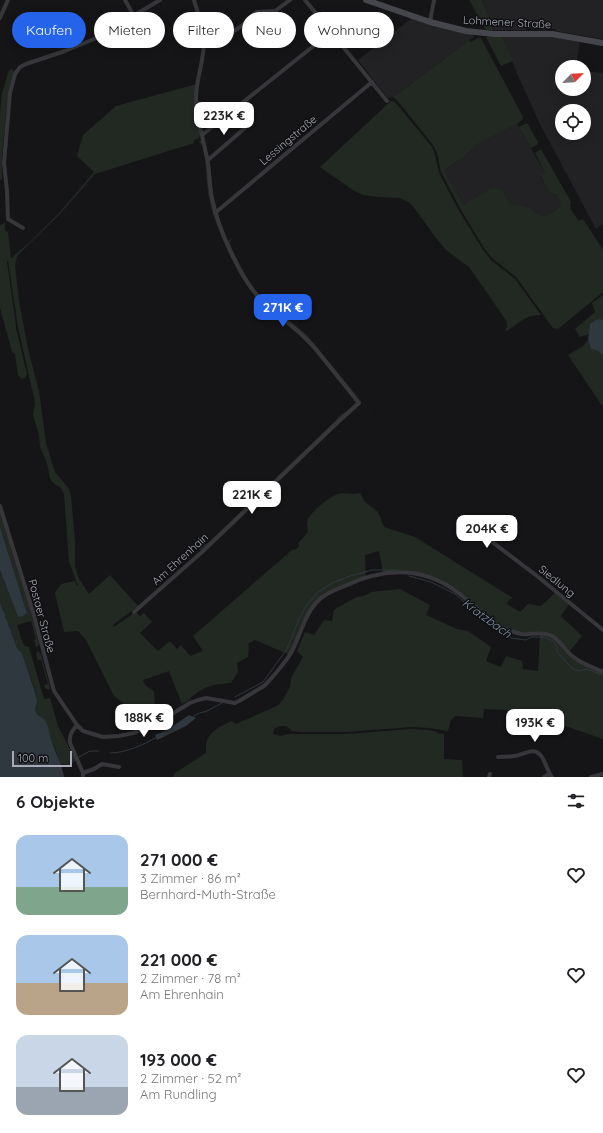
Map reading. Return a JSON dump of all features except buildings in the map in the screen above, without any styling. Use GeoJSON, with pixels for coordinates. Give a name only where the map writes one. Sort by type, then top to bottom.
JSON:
{"type":"FeatureCollection","features":[{"type":"Feature","properties":{"kind":"main road","name":"Lohmener Straße"},"geometry":{"type":"LineString","coordinates":[[366,0],[430,22],[466,31],[494,34],[552,34],[603,43]]}},
{"type":"Feature","properties":{"kind":"street"},"geometry":{"type":"LineString","coordinates":[[0,18],[8,0]]}},
{"type":"Feature","properties":{"kind":"street"},"geometry":{"type":"LineString","coordinates":[[125,0],[132,12]]}},
{"type":"Feature","properties":{"kind":"street"},"geometry":{"type":"LineString","coordinates":[[140,12],[160,0]]}},
{"type":"Feature","properties":{"kind":"street"},"geometry":{"type":"LineString","coordinates":[[194,0],[204,29],[204,43],[197,84],[197,110],[208,160],[209,184],[215,213]]}},
{"type":"Feature","properties":{"kind":"street"},"geometry":{"type":"LineString","coordinates":[[234,31],[243,25],[255,13],[275,11],[290,0]]}},
{"type":"Feature","properties":{"kind":"street"},"geometry":{"type":"LineString","coordinates":[[305,0],[315,12]]}},
{"type":"Feature","properties":{"kind":"street"},"geometry":{"type":"LineString","coordinates":[[430,22],[434,0]]}},
{"type":"Feature","properties":{"kind":"street"},"geometry":{"type":"LineString","coordinates":[[23,228],[8,219],[4,163],[10,93],[15,74],[20,67],[26,64],[65,51],[94,39]]}},
{"type":"Feature","properties":{"kind":"street"},"geometry":{"type":"LineString","coordinates":[[202,135],[311,48]]}},
{"type":"Feature","properties":{"kind":"street"},"geometry":{"type":"LineString","coordinates":[[344,48],[388,101]]}},
{"type":"Feature","properties":{"kind":"street","name":"Lessingstraße"},"geometry":{"type":"LineString","coordinates":[[215,213],[372,82]]}},
{"type":"Feature","properties":{"kind":"street"},"geometry":{"type":"LineString","coordinates":[[208,160],[245,128],[245,125],[233,110]]}},
{"type":"Feature","properties":{"kind":"street","name":"Am Ehrenhain"},"geometry":{"type":"LineString","coordinates":[[134,612],[202,552],[359,403],[314,347],[254,292],[226,242],[215,213]]}},
{"type":"Feature","properties":{"kind":"street","name":"Postaer Straße"},"geometry":{"type":"LineString","coordinates":[[0,506],[32,606],[54,691],[77,725],[83,731],[98,736],[119,736],[146,729],[190,703],[202,698],[213,698],[235,703],[268,682],[290,655],[305,620],[322,598],[327,594],[361,579],[383,574],[400,572],[423,575],[456,591],[492,621],[502,627],[521,634],[546,634],[551,636],[570,654],[584,664],[603,672]]}},
{"type":"Feature","properties":{"kind":"street","name":"Siedlung"},"geometry":{"type":"LineString","coordinates":[[479,532],[537,576],[603,630]]}},
{"type":"Feature","properties":{"kind":"street"},"geometry":{"type":"LineString","coordinates":[[77,725],[72,731],[70,740],[83,775],[100,765],[107,764],[119,767]]}},
{"type":"Feature","properties":{"kind":"street"},"geometry":{"type":"LineString","coordinates":[[498,757],[514,756],[530,751],[537,752],[542,757],[550,775],[544,777]]}},
{"type":"Feature","properties":{"kind":"street"},"geometry":{"type":"LineString","coordinates":[[591,777],[603,774]]}},
{"type":"Feature","properties":{"kind":"shaded area"},"geometry":{"type":"Polygon","coordinates":[[[469,0],[482,0],[492,25],[492,30],[486,30],[469,0]]]}},
{"type":"Feature","properties":{"kind":"shaded area"},"geometry":{"type":"Polygon","coordinates":[[[482,0],[603,0],[603,38],[556,31],[556,29],[539,30],[526,28],[526,30],[492,30],[492,25],[482,0]]]}},
{"type":"Feature","properties":{"kind":"shaded area"},"geometry":{"type":"Polygon","coordinates":[[[412,18],[431,24],[432,26],[472,34],[474,37],[393,97],[389,98],[358,60],[373,48],[394,48],[394,32],[412,18]]]}},
{"type":"Feature","properties":{"kind":"shaded area"},"geometry":{"type":"Polygon","coordinates":[[[502,36],[551,36],[580,41],[577,60],[555,60],[555,96],[591,96],[591,72],[603,73],[603,224],[596,229],[540,124],[502,36]]]}},
{"type":"Feature","properties":{"kind":"shaded area"},"geometry":{"type":"Polygon","coordinates":[[[502,36],[513,61],[501,66],[486,37],[502,36]]]}},
{"type":"Feature","properties":{"kind":"shaded area"},"geometry":{"type":"Polygon","coordinates":[[[478,38],[482,40],[523,117],[517,124],[478,144],[464,157],[444,170],[464,205],[492,188],[501,189],[510,203],[532,209],[543,216],[555,210],[561,204],[557,195],[549,192],[540,175],[545,173],[535,153],[541,149],[571,202],[571,210],[579,221],[583,219],[603,250],[603,292],[558,329],[553,328],[516,277],[492,258],[484,248],[441,172],[437,153],[433,145],[393,97],[469,40],[471,42],[478,38]]]}},
{"type":"Feature","properties":{"kind":"shaded area"},"geometry":{"type":"Polygon","coordinates":[[[13,69],[14,72],[7,106],[2,153],[2,179],[0,180],[0,114],[2,93],[9,70],[13,69]]]}},
{"type":"Feature","properties":{"kind":"shaded area"},"geometry":{"type":"Polygon","coordinates":[[[197,84],[200,134],[199,138],[193,141],[194,143],[95,174],[60,214],[17,256],[15,266],[19,301],[28,349],[39,391],[46,443],[55,472],[69,489],[71,496],[75,541],[75,567],[79,579],[89,594],[110,575],[138,606],[113,625],[114,627],[134,613],[137,613],[140,616],[144,613],[152,622],[140,633],[158,651],[170,641],[177,649],[181,645],[190,656],[203,651],[193,636],[293,549],[298,548],[298,543],[308,532],[307,522],[315,510],[338,494],[360,493],[365,502],[378,512],[384,527],[415,537],[513,598],[509,600],[507,604],[520,612],[528,604],[541,606],[555,593],[569,604],[561,616],[582,636],[570,651],[551,634],[516,632],[493,620],[457,590],[423,574],[402,570],[383,572],[379,551],[365,555],[366,578],[327,594],[310,612],[290,655],[255,640],[249,643],[248,657],[237,663],[238,672],[231,683],[214,685],[200,690],[190,698],[190,700],[182,704],[169,671],[143,680],[145,685],[154,691],[155,707],[133,711],[114,696],[86,640],[78,631],[64,632],[55,593],[61,584],[75,581],[77,586],[78,585],[69,561],[64,494],[61,488],[52,482],[47,463],[40,447],[39,435],[33,415],[35,403],[18,327],[8,261],[16,330],[27,374],[25,378],[22,379],[18,375],[15,354],[12,352],[0,308],[0,225],[5,223],[5,231],[8,232],[11,258],[30,242],[59,213],[94,172],[77,156],[83,135],[116,106],[197,84]]]}},
{"type":"Feature","properties":{"kind":"shaded area"},"geometry":{"type":"Polygon","coordinates":[[[391,101],[395,102],[432,147],[439,173],[458,209],[483,250],[491,260],[515,279],[541,315],[531,316],[507,331],[505,330],[507,327],[507,322],[469,267],[446,250],[410,203],[400,198],[363,195],[353,190],[320,167],[391,101]]]}},
{"type":"Feature","properties":{"kind":"shaded area"},"geometry":{"type":"Polygon","coordinates":[[[527,123],[538,142],[537,145],[531,148],[519,127],[527,123]]]}},
{"type":"Feature","properties":{"kind":"shaded area"},"geometry":{"type":"Polygon","coordinates":[[[517,124],[545,173],[540,176],[549,192],[557,195],[562,204],[550,214],[543,216],[531,209],[510,203],[501,189],[464,205],[444,170],[464,157],[478,144],[517,124]]]}},
{"type":"Feature","properties":{"kind":"shaded area"},"geometry":{"type":"Polygon","coordinates":[[[200,141],[202,141],[207,165],[210,194],[214,210],[228,248],[240,273],[253,293],[310,344],[354,398],[340,383],[308,343],[258,300],[243,280],[226,246],[213,213],[202,145],[199,142],[200,141]]]}},
{"type":"Feature","properties":{"kind":"shaded area"},"geometry":{"type":"Polygon","coordinates":[[[233,238],[230,242],[231,246],[244,273],[256,291],[261,297],[307,335],[376,419],[302,333],[260,297],[251,286],[236,259],[228,241],[233,238]]]}},
{"type":"Feature","properties":{"kind":"shaded area"},"geometry":{"type":"Polygon","coordinates":[[[603,295],[603,320],[601,319],[590,324],[589,334],[580,337],[575,329],[595,312],[592,303],[603,295]]]}},
{"type":"Feature","properties":{"kind":"shaded area"},"geometry":{"type":"Polygon","coordinates":[[[601,319],[603,320],[603,356],[598,351],[591,349],[588,340],[590,324],[601,319]]]}},
{"type":"Feature","properties":{"kind":"shaded area"},"geometry":{"type":"Polygon","coordinates":[[[588,340],[591,349],[598,351],[603,356],[603,407],[568,355],[583,346],[588,340]]]}},
{"type":"Feature","properties":{"kind":"shaded area"},"geometry":{"type":"Polygon","coordinates":[[[354,398],[356,401],[354,407],[337,421],[208,544],[200,550],[196,545],[201,547],[209,542],[337,418],[355,402],[354,398]]]}},
{"type":"Feature","properties":{"kind":"shaded area"},"geometry":{"type":"Polygon","coordinates":[[[0,511],[28,600],[39,644],[38,646],[36,647],[34,640],[36,639],[31,621],[17,625],[23,644],[29,647],[44,699],[50,698],[58,726],[75,759],[67,764],[60,764],[48,729],[40,716],[36,713],[37,700],[32,682],[22,653],[17,648],[0,602],[0,570],[18,617],[27,613],[0,527],[0,511]]]}},
{"type":"Feature","properties":{"kind":"shaded area"},"geometry":{"type":"Polygon","coordinates":[[[0,527],[27,613],[23,616],[18,617],[0,570],[0,527]]]}},
{"type":"Feature","properties":{"kind":"shaded area"},"geometry":{"type":"Polygon","coordinates":[[[400,589],[430,605],[426,615],[457,629],[468,631],[491,647],[486,661],[501,667],[506,656],[522,661],[523,669],[538,671],[540,635],[551,638],[570,656],[603,673],[603,739],[545,719],[519,725],[519,717],[510,717],[508,710],[484,709],[483,718],[455,716],[451,720],[448,731],[411,727],[347,732],[300,732],[292,731],[286,726],[279,726],[274,729],[273,734],[280,736],[290,734],[347,734],[410,729],[437,732],[444,734],[444,759],[462,760],[463,777],[173,777],[175,773],[206,753],[207,740],[212,732],[231,721],[236,724],[277,706],[282,701],[290,687],[291,678],[303,657],[297,651],[305,632],[314,635],[324,620],[332,621],[334,610],[355,598],[371,592],[400,589]]]}},
{"type":"Feature","properties":{"kind":"shaded area"},"geometry":{"type":"Polygon","coordinates":[[[0,602],[17,648],[22,653],[32,682],[37,700],[35,709],[36,712],[45,720],[47,724],[64,777],[0,777],[0,602]]]}},
{"type":"Feature","properties":{"kind":"shaded area"},"geometry":{"type":"Polygon","coordinates":[[[38,651],[41,654],[50,688],[49,690],[45,688],[44,685],[48,684],[41,660],[38,660],[36,654],[38,651]]]}},
{"type":"Feature","properties":{"kind":"shaded area"},"geometry":{"type":"Polygon","coordinates":[[[189,715],[196,718],[186,726],[157,740],[155,735],[167,730],[189,715]]]}},
{"type":"Feature","properties":{"kind":"waterway","name":"Kratzbach"},"geometry":{"type":"LineString","coordinates":[[235,697],[263,682],[287,649],[299,619],[306,606],[317,593],[332,583],[350,576],[372,570],[398,570]]}},
{"type":"Feature","properties":{"kind":"waterway","name":"Kratzbach"},"geometry":{"type":"LineString","coordinates":[[409,576],[431,582],[455,594],[485,620],[511,638],[526,640],[531,637],[545,637],[553,641],[557,646],[557,652],[573,669],[580,671],[586,669],[603,675]]}},
{"type":"Feature","properties":{"kind":"waterway","name":"Kratzbach"},"geometry":{"type":"LineString","coordinates":[[200,713],[222,703]]}},
{"type":"Feature","properties":{"kind":"waterway","name":"Kratzbach"},"geometry":{"type":"LineString","coordinates":[[193,717],[199,713]]}},
{"type":"Feature","properties":{"kind":"waterway","name":"Kratzbach"},"geometry":{"type":"LineString","coordinates":[[110,753],[122,752],[134,748],[157,737]]}},
{"type":"Feature","properties":{"kind":"waterway","name":"Kratzbach"},"geometry":{"type":"LineString","coordinates":[[79,757],[90,751],[99,751]]}},
{"type":"Feature","properties":{"kind":"waterway","name":"Kratzbach"},"geometry":{"type":"LineString","coordinates":[[59,766],[68,765],[75,760]]}}]}
